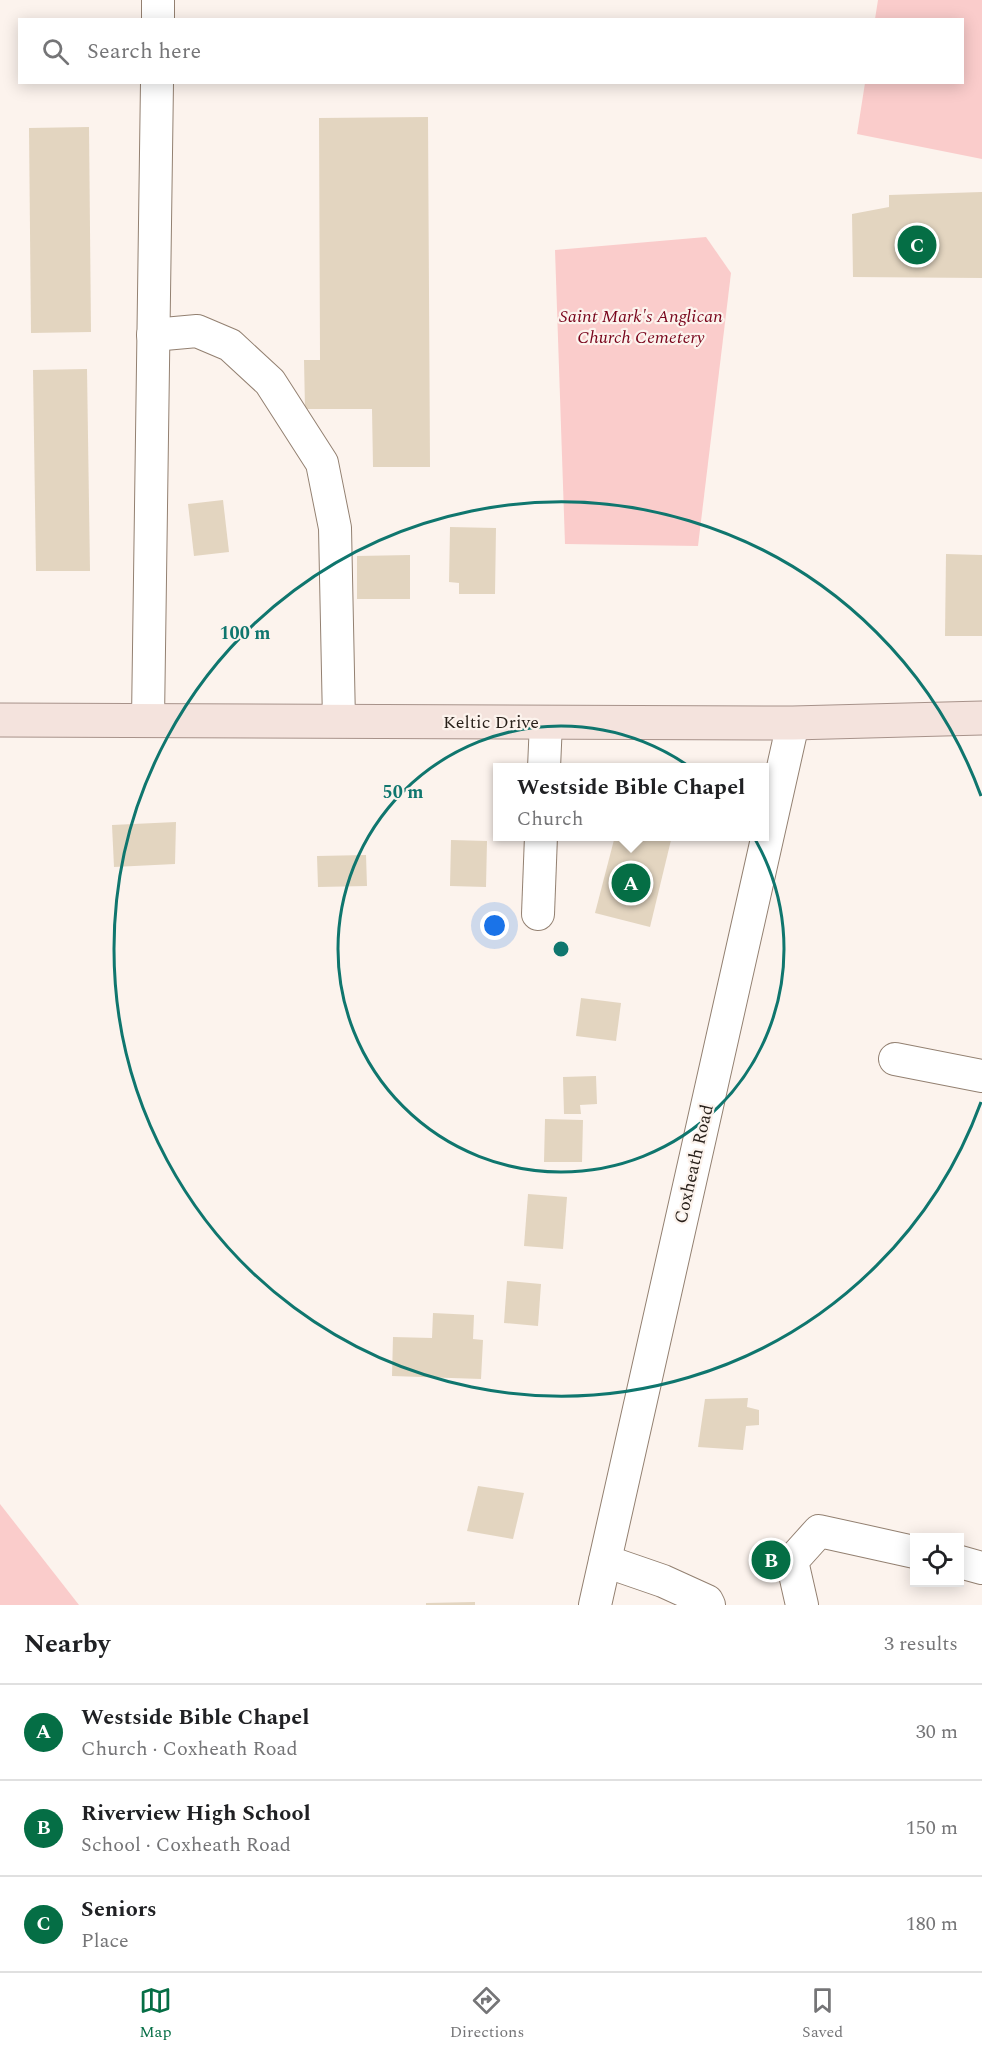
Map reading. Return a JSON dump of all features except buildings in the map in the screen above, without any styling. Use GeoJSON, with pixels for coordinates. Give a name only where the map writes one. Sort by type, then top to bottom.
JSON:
{"type":"FeatureCollection","features":[{"type":"Feature","properties":{"kind":"main road","name":"Keltic Drive"},"geometry":{"type":"LineString","coordinates":[[0,720],[793,723],[982,718]]}},
{"type":"Feature","properties":{"kind":"street"},"geometry":{"type":"LineString","coordinates":[[158,0],[158,18]]}},
{"type":"Feature","properties":{"kind":"street"},"geometry":{"type":"LineString","coordinates":[[148,720],[157,84]]}},
{"type":"Feature","properties":{"kind":"street"},"geometry":{"type":"LineString","coordinates":[[153,335],[197,331],[230,345],[270,382],[322,463],[335,528],[339,721]]}},
{"type":"Feature","properties":{"kind":"street"},"geometry":{"type":"LineString","coordinates":[[544,763],[546,722]]}},
{"type":"Feature","properties":{"kind":"street","name":"Coxheath Road"},"geometry":{"type":"LineString","coordinates":[[769,830],[793,723]]}},
{"type":"Feature","properties":{"kind":"street"},"geometry":{"type":"LineString","coordinates":[[538,914],[541,841]]}},
{"type":"Feature","properties":{"kind":"street","name":"Coxheath Road"},"geometry":{"type":"LineString","coordinates":[[595,1605],[767,841]]}},
{"type":"Feature","properties":{"kind":"street"},"geometry":{"type":"LineString","coordinates":[[895,1059],[982,1076]]}},
{"type":"Feature","properties":{"kind":"street"},"geometry":{"type":"LineString","coordinates":[[802,1605],[792,1561],[819,1530],[910,1551]]}},
{"type":"Feature","properties":{"kind":"street"},"geometry":{"type":"LineString","coordinates":[[605,1561],[663,1581],[707,1601],[710,1605]]}},
{"type":"Feature","properties":{"kind":"street"},"geometry":{"type":"LineString","coordinates":[[964,1563],[982,1568]]}},
{"type":"Feature","properties":{"kind":"green space"},"geometry":{"type":"Polygon","coordinates":[[[878,0],[982,0],[982,159],[857,134],[865,84],[964,84],[964,18],[875,18],[878,0]]]}},
{"type":"Feature","properties":{"kind":"green space","name":"Saint Mark's Anglican Church Cemetery"},"geometry":{"type":"Polygon","coordinates":[[[706,237],[731,273],[698,546],[565,544],[555,250],[706,237]]]}},
{"type":"Feature","properties":{"kind":"green space"},"geometry":{"type":"Polygon","coordinates":[[[0,1504],[79,1605],[0,1605],[0,1504]]]}},
{"type":"Feature","properties":{"kind":"place","name":"Seniors"},"geometry":{"type":"Point","coordinates":[917,245]}},
{"type":"Feature","properties":{"kind":"place","name":"Westside Bible Chapel"},"geometry":{"type":"Point","coordinates":[631,883]}},
{"type":"Feature","properties":{"kind":"place","name":"Riverview High School"},"geometry":{"type":"Point","coordinates":[771,1560]}}]}
